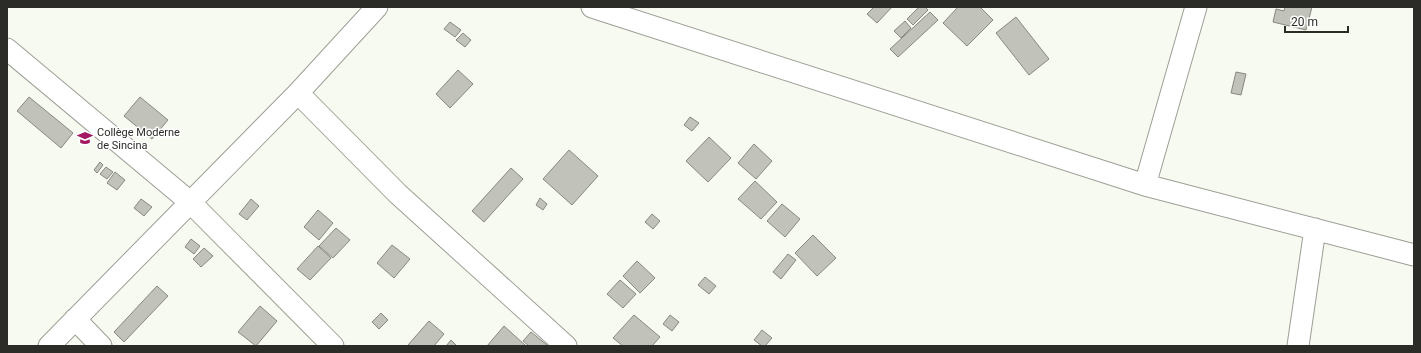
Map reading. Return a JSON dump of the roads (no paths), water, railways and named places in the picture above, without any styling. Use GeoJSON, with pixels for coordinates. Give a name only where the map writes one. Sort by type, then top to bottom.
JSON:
{"type":"FeatureCollection","features":[{"type":"Feature","properties":{"kind":"street"},"geometry":{"type":"LineString","coordinates":[[49,346],[298,93],[377,7]]}},
{"type":"Feature","properties":{"kind":"street"},"geometry":{"type":"LineString","coordinates":[[592,7],[1145,185],[1414,255]]}},
{"type":"Feature","properties":{"kind":"street"},"geometry":{"type":"LineString","coordinates":[[1145,185],[1196,7]]}},
{"type":"Feature","properties":{"kind":"street"},"geometry":{"type":"LineString","coordinates":[[7,49],[190,202],[333,346]]}},
{"type":"Feature","properties":{"kind":"street"},"geometry":{"type":"LineString","coordinates":[[298,93],[398,194],[566,346]]}},
{"type":"Feature","properties":{"kind":"street"},"geometry":{"type":"LineString","coordinates":[[1298,346],[1315,229]]}},
{"type":"Feature","properties":{"kind":"street"},"geometry":{"type":"LineString","coordinates":[[75,319],[101,346]]}},
{"type":"Feature","properties":{"kind":"place","name":"Collège Moderne de Sincina"},"geometry":{"type":"Point","coordinates":[85,138]}}]}
